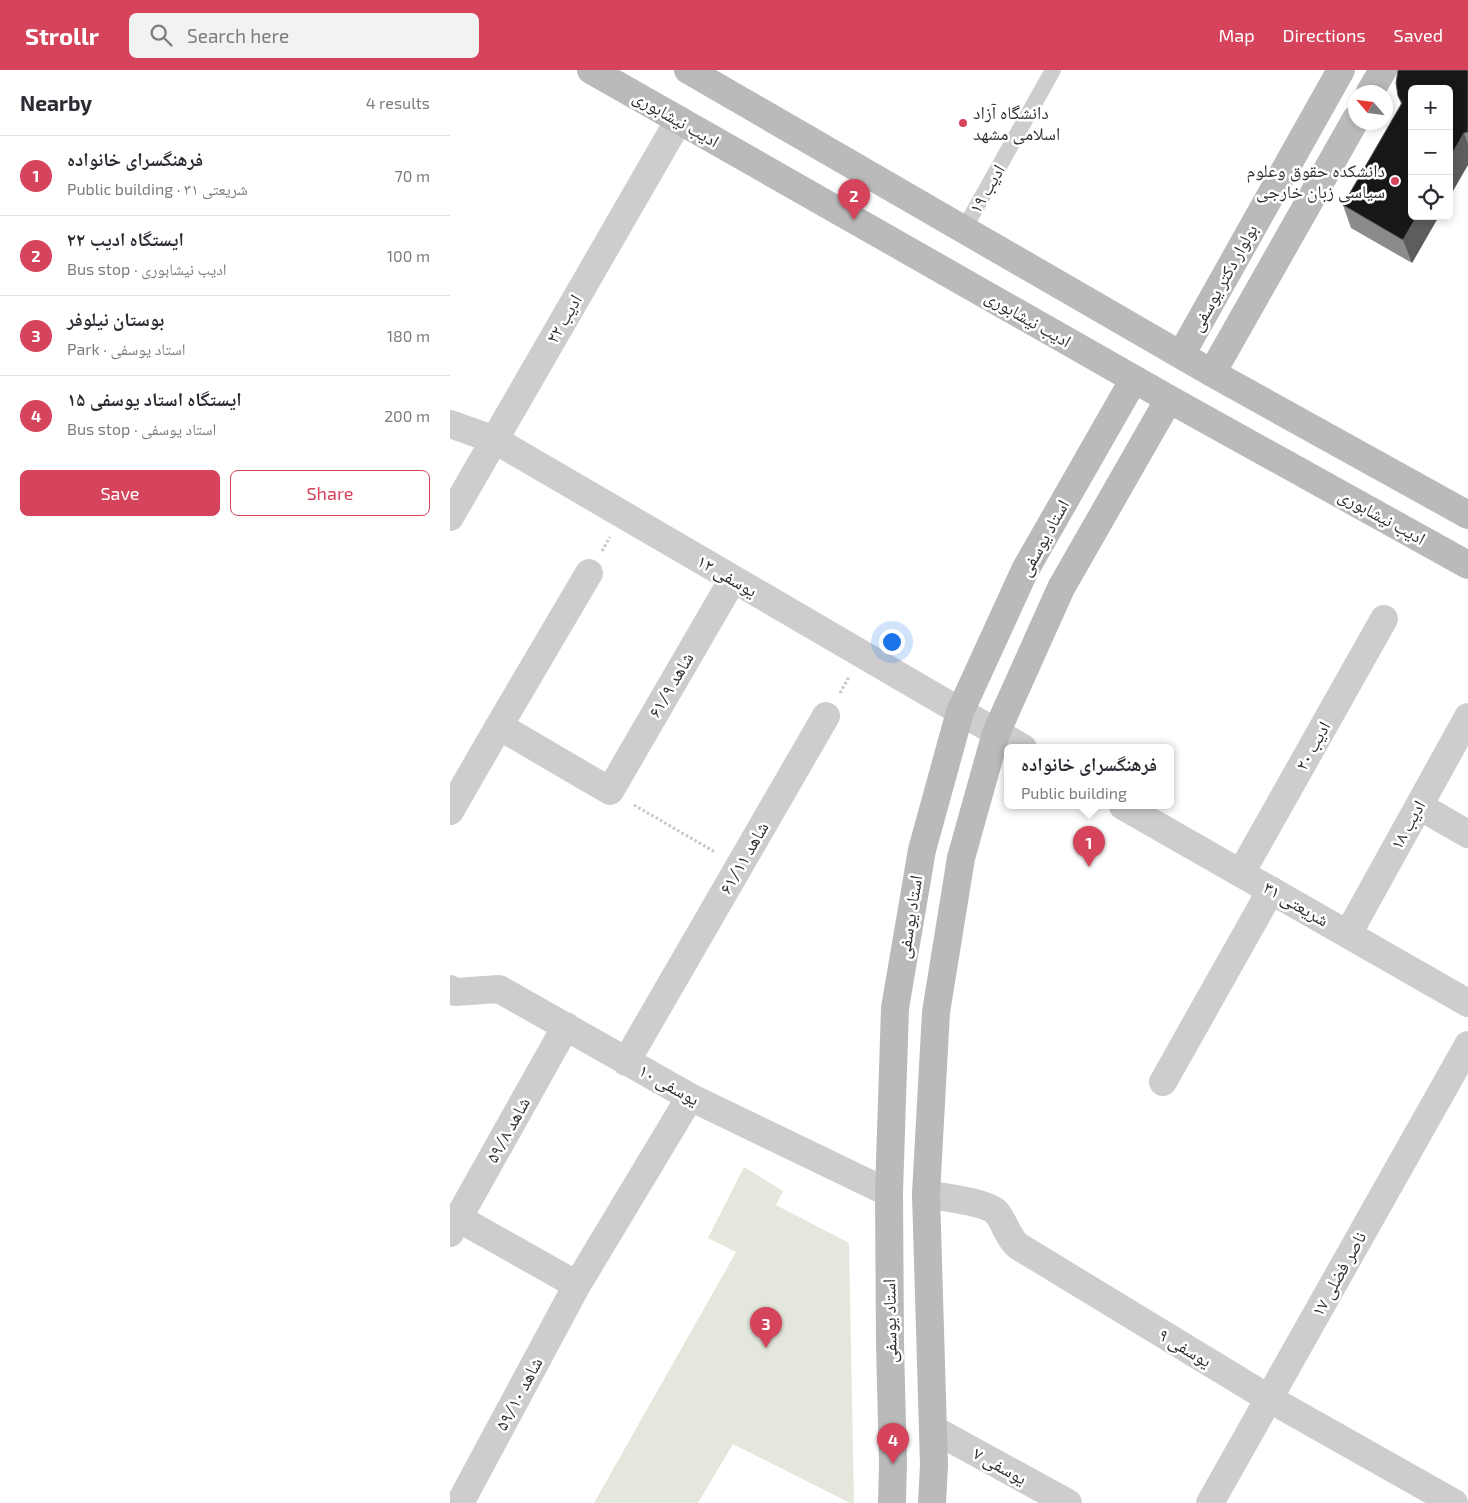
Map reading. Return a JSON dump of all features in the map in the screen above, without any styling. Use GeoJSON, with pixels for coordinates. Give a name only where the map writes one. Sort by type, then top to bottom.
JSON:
{"type":"FeatureCollection","features":[{"type":"Feature","properties":{"kind":"street","name":"ادیب نیشابوری"},"geometry":{"type":"LineString","coordinates":[[591,70],[1169,400],[1468,565]]}},
{"type":"Feature","properties":{"kind":"street"},"geometry":{"type":"LineString","coordinates":[[688,70],[1212,373],[1468,515]]}},
{"type":"Feature","properties":{"kind":"street","name":"بولوار دکتر یوسفی"},"geometry":{"type":"LineString","coordinates":[[1181,355],[1341,70]]}},
{"type":"Feature","properties":{"kind":"street"},"geometry":{"type":"LineString","coordinates":[[1374,85],[1383,70]]}},
{"type":"Feature","properties":{"kind":"street","name":"ادیب ۲۲"},"geometry":{"type":"LineString","coordinates":[[450,517],[678,120]]}},
{"type":"Feature","properties":{"kind":"street","name":"بولوار دکتر یوسفی"},"geometry":{"type":"LineString","coordinates":[[1212,373],[1350,130]]}},
{"type":"Feature","properties":{"kind":"street","name":"استاد یوسفی"},"geometry":{"type":"LineString","coordinates":[[892,1503],[889,1193],[895,1008],[922,850],[960,712],[1025,570],[1134,379]]}},
{"type":"Feature","properties":{"kind":"street"},"geometry":{"type":"LineString","coordinates":[[932,1503],[933,1429],[926,1194],[936,1012],[961,858],[996,733],[1061,588],[1169,400]]}},
{"type":"Feature","properties":{"kind":"street","name":"یوسفی ۱۲"},"geometry":{"type":"LineString","coordinates":[[450,424],[495,440],[996,733]]}},
{"type":"Feature","properties":{"kind":"street"},"geometry":{"type":"LineString","coordinates":[[450,811],[589,573]]}},
{"type":"Feature","properties":{"kind":"street","name":"شاهد ۶۱/۹"},"geometry":{"type":"LineString","coordinates":[[610,791],[732,579]]}},
{"type":"Feature","properties":{"kind":"street","name":"ادیب ۲۰"},"geometry":{"type":"LineString","coordinates":[[1241,873],[1384,619]]}},
{"type":"Feature","properties":{"kind":"street","name":"شاهد ۶۱/۱۱"},"geometry":{"type":"LineString","coordinates":[[626,1062],[826,716]]}},
{"type":"Feature","properties":{"kind":"street","name":"ادیب ۱۸"},"geometry":{"type":"LineString","coordinates":[[1348,934],[1468,716]]}},
{"type":"Feature","properties":{"kind":"street"},"geometry":{"type":"LineString","coordinates":[[499,726],[610,791]]}},
{"type":"Feature","properties":{"kind":"street"},"geometry":{"type":"LineString","coordinates":[[996,733],[1016,744]]}},
{"type":"Feature","properties":{"kind":"street"},"geometry":{"type":"LineString","coordinates":[[1419,806],[1468,834]]}},
{"type":"Feature","properties":{"kind":"street","name":"شریعتی ۳۱"},"geometry":{"type":"LineString","coordinates":[[1128,809],[1468,1003]]}},
{"type":"Feature","properties":{"kind":"street"},"geometry":{"type":"LineString","coordinates":[[1163,1082],[1271,890]]}},
{"type":"Feature","properties":{"kind":"street","name":"یوسفی ۱۰"},"geometry":{"type":"LineString","coordinates":[[452,994],[499,989],[690,1097],[889,1193]]}},
{"type":"Feature","properties":{"kind":"street","name":"شاهد ۵۹/۸"},"geometry":{"type":"LineString","coordinates":[[454,1226],[566,1026]]}},
{"type":"Feature","properties":{"kind":"street","name":"ناصر فضلی ۱۷"},"geometry":{"type":"LineString","coordinates":[[1210,1503],[1468,1045]]}},
{"type":"Feature","properties":{"kind":"street","name":"شاهد ۵۹/‍۱۰"},"geometry":{"type":"LineString","coordinates":[[460,1503],[577,1285],[690,1097]]}},
{"type":"Feature","properties":{"kind":"street","name":"یوسفی ۹"},"geometry":{"type":"LineString","coordinates":[[926,1194],[988,1206],[998,1214],[1013,1242],[1018,1246],[1268,1398],[1454,1503]]}},
{"type":"Feature","properties":{"kind":"street"},"geometry":{"type":"LineString","coordinates":[[454,1226],[577,1285]]}},
{"type":"Feature","properties":{"kind":"street","name":"یوسفی ۷"},"geometry":{"type":"LineString","coordinates":[[933,1429],[1068,1503]]}},
{"type":"Feature","properties":{"kind":"street"},"geometry":{"type":"LineString","coordinates":[[450,1500],[454,1503]]}},
{"type":"Feature","properties":{"kind":"lane","name":"ادیب ۱۹"},"geometry":{"type":"LineString","coordinates":[[964,230],[1053,70]]}},
{"type":"Feature","properties":{"kind":"path"},"geometry":{"type":"LineString","coordinates":[[589,573],[623,515]]}},
{"type":"Feature","properties":{"kind":"path"},"geometry":{"type":"LineString","coordinates":[[826,716],[861,654]]}},
{"type":"Feature","properties":{"kind":"path"},"geometry":{"type":"LineString","coordinates":[[610,791],[740,866]]}},
{"type":"Feature","properties":{"kind":"shaded area"},"geometry":{"type":"Polygon","coordinates":[[[744,1167],[783,1191],[776,1205],[849,1243],[854,1503],[850,1503],[733,1444],[698,1503],[594,1503],[736,1252],[708,1238],[744,1167]]]}},
{"type":"Feature","properties":{"kind":"building"},"geometry":{"type":"Polygon","coordinates":[[[1398,70],[1468,70],[1468,132],[1464,133],[1453,152],[1453,85],[1408,85],[1408,220],[1415,220],[1403,240],[1343,205],[1386,130],[1393,130],[1393,119],[1402,103],[1398,96],[1396,83],[1398,70]]]}},
{"type":"Feature","properties":{"kind":"place","name":"دانشگاه آزاد اسلامی مشهد"},"geometry":{"type":"Point","coordinates":[963,123]}},
{"type":"Feature","properties":{"kind":"place","name":"دانشکده حقوق وعلوم سیاسی زبان خارجی"},"geometry":{"type":"Point","coordinates":[1395,181]}},
{"type":"Feature","properties":{"kind":"place","name":"ایستگاه ادیب ۲۲"},"geometry":{"type":"Point","coordinates":[854,220]}},
{"type":"Feature","properties":{"kind":"place","name":"فرهنگسرای خانواده"},"geometry":{"type":"Point","coordinates":[1089,867]}},
{"type":"Feature","properties":{"kind":"place","name":"بوستان نیلوفر"},"geometry":{"type":"Point","coordinates":[766,1348]}},
{"type":"Feature","properties":{"kind":"place","name":"ایستگاه استاد یوسفی ۱۵"},"geometry":{"type":"Point","coordinates":[893,1464]}}]}
